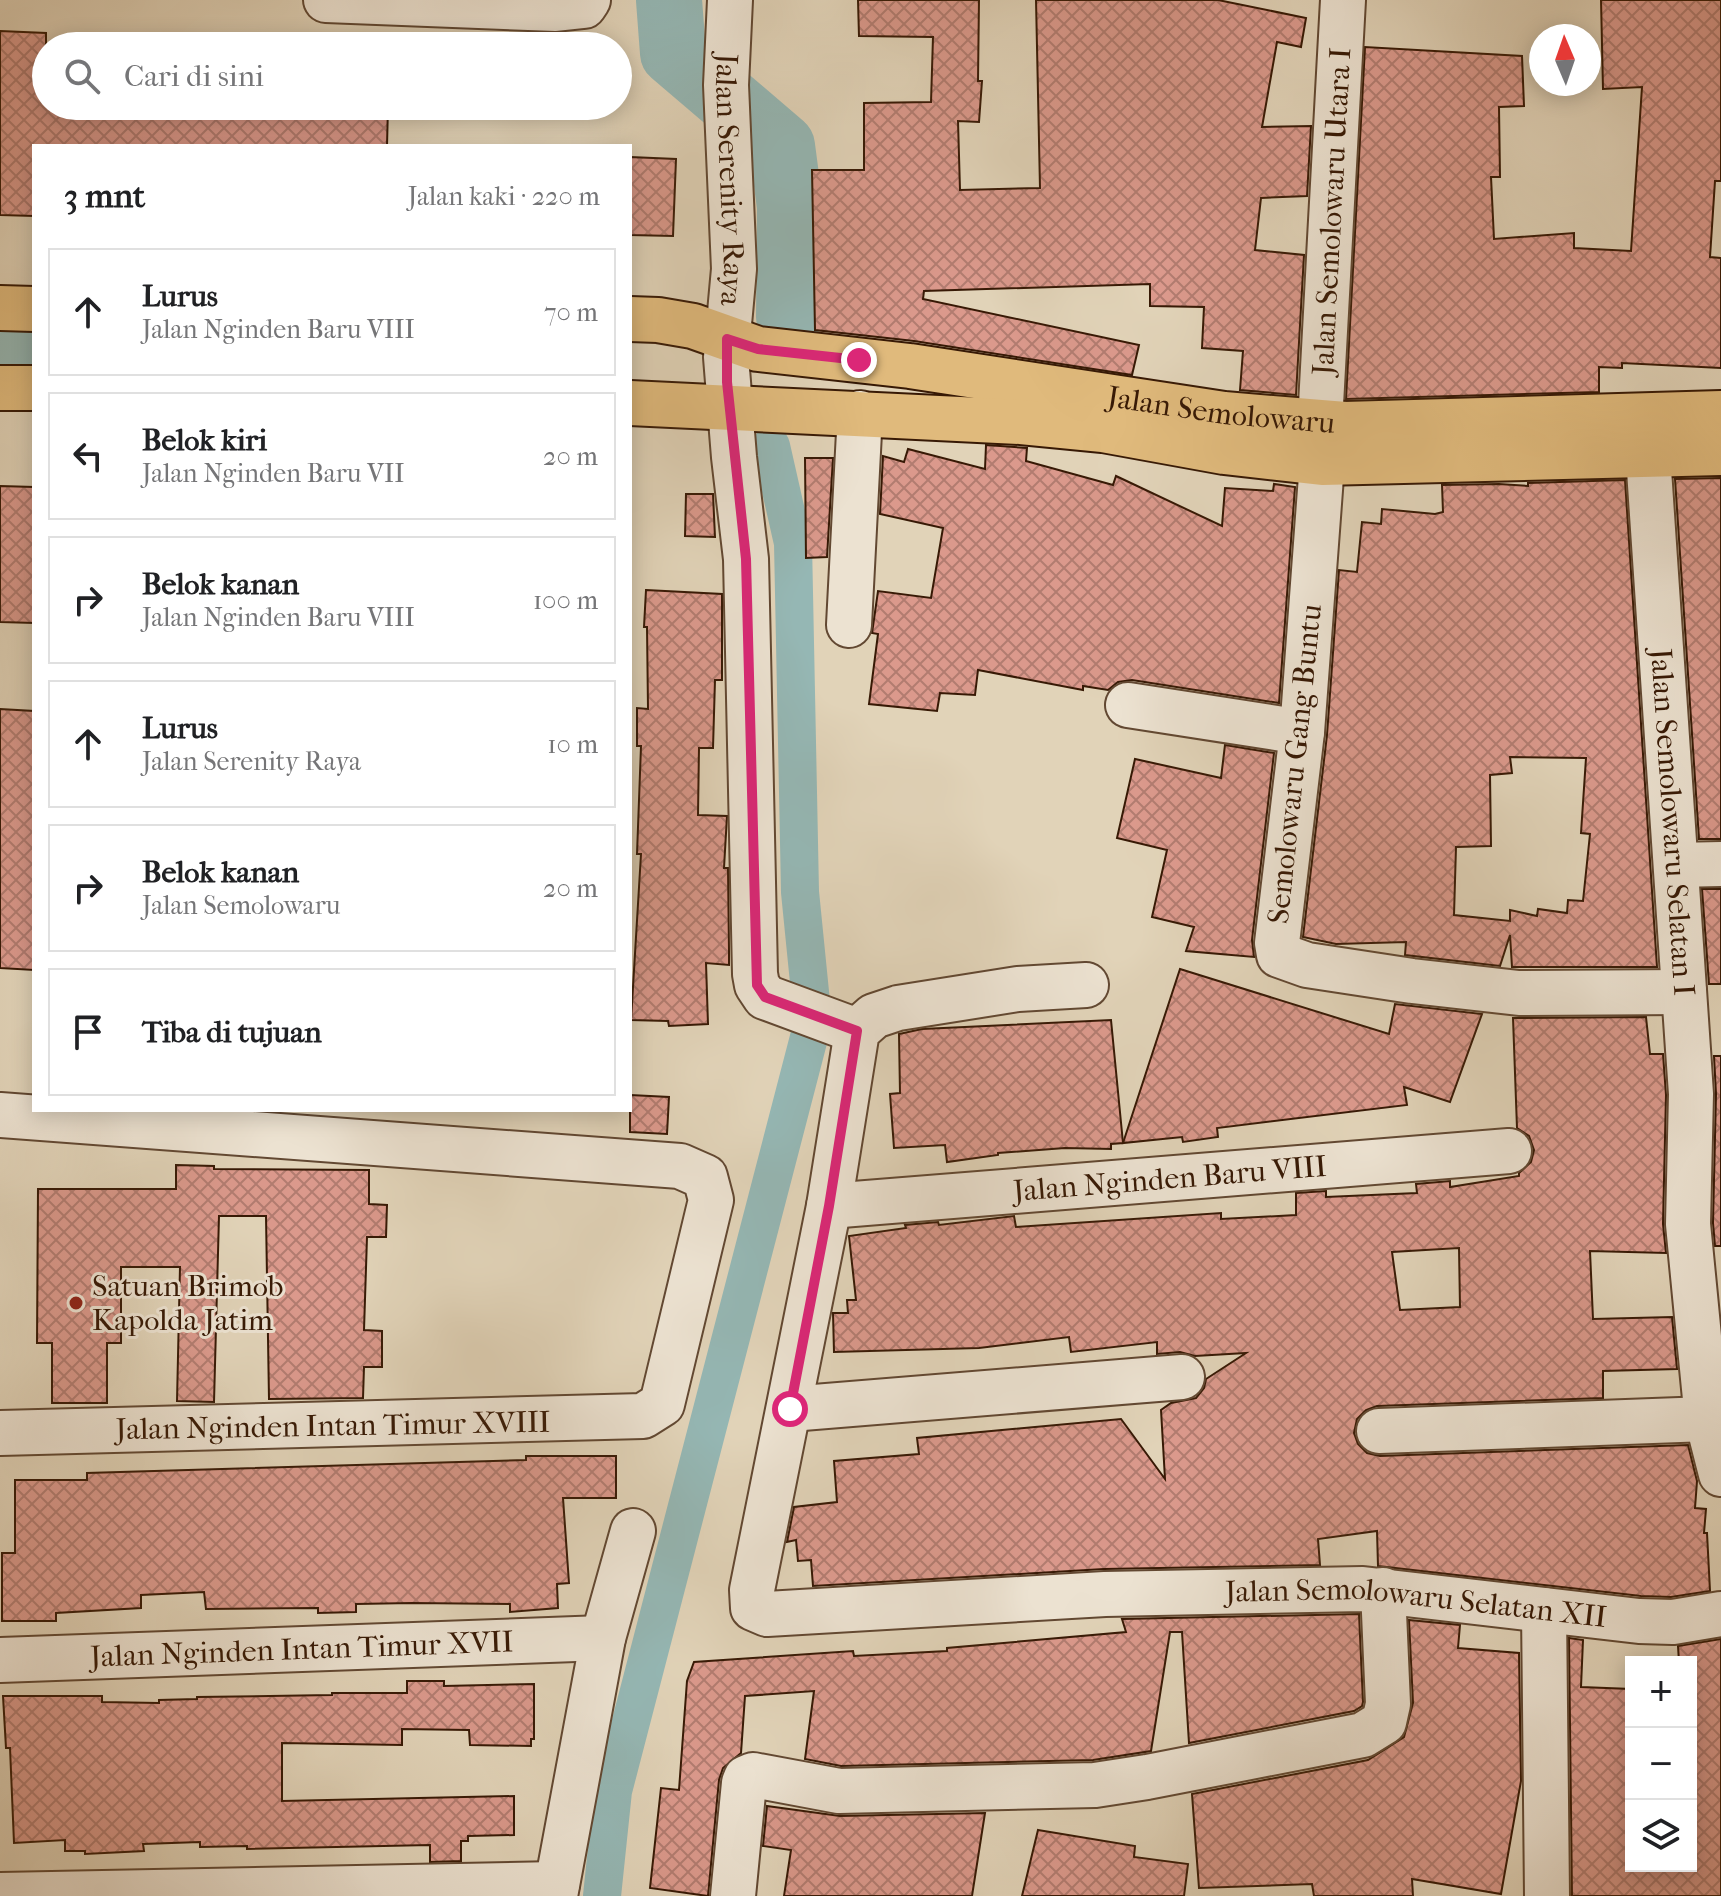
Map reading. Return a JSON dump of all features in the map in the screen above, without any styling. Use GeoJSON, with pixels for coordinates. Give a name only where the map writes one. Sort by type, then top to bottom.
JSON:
{"type":"FeatureCollection","features":[{"type":"Feature","properties":{"kind":"main road"},"geometry":{"type":"LineString","coordinates":[[0,308],[32,309]]}},
{"type":"Feature","properties":{"kind":"main road"},"geometry":{"type":"LineString","coordinates":[[632,319],[693,326],[737,374],[632,402]]}},
{"type":"Feature","properties":{"kind":"main road","name":"Jalan Semolowaru"},"geometry":{"type":"LineString","coordinates":[[737,374],[807,354],[1095,393],[1224,414],[1321,443]]}},
{"type":"Feature","properties":{"kind":"main road","name":"Jalan Semolowaru"},"geometry":{"type":"LineString","coordinates":[[737,374],[811,410],[1103,430],[1224,452],[1321,443],[1648,455],[1721,453]]}},
{"type":"Feature","properties":{"kind":"main road"},"geometry":{"type":"LineString","coordinates":[[0,388],[32,388]]}},
{"type":"Feature","properties":{"kind":"main road","name":"Jalan Semolowaru"},"geometry":{"type":"LineString","coordinates":[[1321,443],[1345,424],[1721,413]]}},
{"type":"Feature","properties":{"kind":"street"},"geometry":{"type":"LineString","coordinates":[[326,0],[556,9],[584,6],[588,0]]}},
{"type":"Feature","properties":{"kind":"street","name":"Jalan Serenity Raya"},"geometry":{"type":"LineString","coordinates":[[730,0],[726,85],[737,374]]}},
{"type":"Feature","properties":{"kind":"street","name":"Jalan Semolowaru Utara I"},"geometry":{"type":"LineString","coordinates":[[1321,443],[1343,0]]}},
{"type":"Feature","properties":{"kind":"street"},"geometry":{"type":"LineString","coordinates":[[737,374],[746,559],[757,985],[765,997],[840,1026],[898,1008],[1018,989],[1086,985]]}},
{"type":"Feature","properties":{"kind":"street"},"geometry":{"type":"LineString","coordinates":[[849,625],[860,413]]}},
{"type":"Feature","properties":{"kind":"street","name":"Semolowaru Gang Buntu"},"geometry":{"type":"LineString","coordinates":[[1321,443],[1302,732],[1277,943],[1279,955],[1307,965],[1366,960],[1412,981],[1519,993],[1684,992]]}},
{"type":"Feature","properties":{"kind":"street","name":"Jalan Semolowaru Selatan I"},"geometry":{"type":"LineString","coordinates":[[1648,455],[1691,1094],[1688,1224],[1707,1419],[1721,1474]]}},
{"type":"Feature","properties":{"kind":"street"},"geometry":{"type":"LineString","coordinates":[[1128,705],[1302,732]]}},
{"type":"Feature","properties":{"kind":"street"},"geometry":{"type":"LineString","coordinates":[[1676,865],[1721,864]]}},
{"type":"Feature","properties":{"kind":"street"},"geometry":{"type":"LineString","coordinates":[[840,1026],[829,1206],[790,1409],[1182,1377]]}},
{"type":"Feature","properties":{"kind":"street","name":"Jalan Nginden Intan Timur XVIII"},"geometry":{"type":"LineString","coordinates":[[0,1115],[680,1166],[705,1177],[711,1200],[662,1404],[643,1416],[631,1419],[0,1433]]}},
{"type":"Feature","properties":{"kind":"street","name":"Jalan Nginden Baru VIII"},"geometry":{"type":"LineString","coordinates":[[829,1206],[1509,1151]]}},
{"type":"Feature","properties":{"kind":"street","name":"Jalan Semolowaru Selatan XII"},"geometry":{"type":"LineString","coordinates":[[790,1409],[752,1590],[753,1608],[767,1614],[1111,1594],[1383,1590],[1639,1621],[1673,1622],[1721,1614]]}},
{"type":"Feature","properties":{"kind":"street"},"geometry":{"type":"LineString","coordinates":[[1379,1431],[1707,1419]]}},
{"type":"Feature","properties":{"kind":"street"},"geometry":{"type":"LineString","coordinates":[[0,1895],[556,1890],[603,1638],[633,1531]]}},
{"type":"Feature","properties":{"kind":"street"},"geometry":{"type":"LineString","coordinates":[[733,1896],[744,1783],[746,1778],[753,1775],[839,1791],[1095,1785],[1363,1735],[1384,1722],[1388,1704],[1383,1590]]}},
{"type":"Feature","properties":{"kind":"street"},"geometry":{"type":"LineString","coordinates":[[1544,1610],[1547,1896]]}},
{"type":"Feature","properties":{"kind":"street","name":"Jalan Nginden Intan Timur XVII"},"geometry":{"type":"LineString","coordinates":[[0,1660],[603,1638]]}},
{"type":"Feature","properties":{"kind":"building"},"geometry":{"type":"Polygon","coordinates":[[[858,0],[979,0],[978,81],[982,81],[979,122],[958,121],[960,190],[1040,188],[1036,0],[1218,0],[1306,18],[1301,47],[1277,42],[1262,127],[1311,126],[1307,196],[1261,198],[1255,250],[1304,255],[1296,395],[1240,390],[1243,351],[1202,348],[1204,307],[1150,306],[1150,284],[924,291],[923,299],[1139,345],[1132,375],[914,341],[815,330],[812,170],[864,170],[864,103],[931,102],[933,37],[859,36],[858,0]]]}},
{"type":"Feature","properties":{"kind":"building"},"geometry":{"type":"Polygon","coordinates":[[[1601,0],[1721,0],[1721,181],[1715,181],[1710,257],[1721,258],[1721,368],[1622,363],[1622,368],[1599,367],[1599,392],[1346,399],[1365,47],[1522,56],[1524,106],[1499,107],[1500,177],[1491,177],[1494,239],[1574,233],[1574,248],[1631,251],[1642,87],[1603,89],[1601,0]]]}},
{"type":"Feature","properties":{"kind":"building"},"geometry":{"type":"Polygon","coordinates":[[[0,31],[32,32],[32,120],[388,120],[387,144],[32,144],[32,216],[0,215],[0,31]]]}},
{"type":"Feature","properties":{"kind":"building"},"geometry":{"type":"Polygon","coordinates":[[[632,157],[676,159],[673,236],[632,235],[632,157]]]}},
{"type":"Feature","properties":{"kind":"building"},"geometry":{"type":"Polygon","coordinates":[[[986,445],[1027,448],[1026,461],[1113,485],[1116,476],[1222,526],[1225,488],[1273,491],[1274,484],[1295,487],[1279,703],[1132,680],[1118,682],[1108,690],[1083,686],[1083,690],[978,670],[975,695],[940,693],[937,711],[869,704],[878,634],[872,633],[878,591],[931,598],[943,528],[880,514],[883,456],[904,462],[908,449],[985,469],[986,445]]]}},
{"type":"Feature","properties":{"kind":"building"},"geometry":{"type":"Polygon","coordinates":[[[805,458],[833,458],[827,557],[806,558],[805,458]]]}},
{"type":"Feature","properties":{"kind":"building"},"geometry":{"type":"Polygon","coordinates":[[[1721,478],[1721,839],[1699,839],[1675,479],[1721,478]]]}},
{"type":"Feature","properties":{"kind":"building"},"geometry":{"type":"Polygon","coordinates":[[[1625,480],[1657,967],[1512,967],[1510,935],[1500,966],[1405,955],[1406,942],[1336,944],[1303,937],[1327,735],[1339,570],[1357,572],[1362,522],[1381,524],[1382,509],[1443,512],[1442,485],[1528,486],[1528,483],[1625,480]],[[1510,757],[1512,773],[1490,775],[1491,846],[1456,847],[1454,915],[1510,921],[1510,910],[1537,916],[1538,909],[1567,913],[1568,900],[1583,901],[1590,834],[1581,833],[1586,758],[1510,757]]]}},
{"type":"Feature","properties":{"kind":"building"},"geometry":{"type":"Polygon","coordinates":[[[0,486],[32,487],[32,623],[0,622],[0,486]]]}},
{"type":"Feature","properties":{"kind":"building"},"geometry":{"type":"Polygon","coordinates":[[[686,494],[713,494],[715,537],[685,536],[686,494]]]}},
{"type":"Feature","properties":{"kind":"building"},"geometry":{"type":"Polygon","coordinates":[[[646,590],[722,594],[722,680],[715,680],[713,748],[699,748],[698,815],[727,816],[724,868],[728,868],[729,965],[706,963],[708,1024],[669,1026],[668,1021],[632,1020],[641,854],[637,854],[641,746],[637,746],[637,708],[648,709],[647,627],[644,627],[646,590]]]}},
{"type":"Feature","properties":{"kind":"building"},"geometry":{"type":"Polygon","coordinates":[[[0,709],[32,711],[32,970],[0,968],[0,709]]]}},
{"type":"Feature","properties":{"kind":"building"},"geometry":{"type":"Polygon","coordinates":[[[1225,745],[1274,753],[1252,940],[1254,957],[1186,951],[1194,927],[1152,917],[1167,850],[1117,838],[1135,759],[1221,778],[1225,745]]]}},
{"type":"Feature","properties":{"kind":"building"},"geometry":{"type":"Polygon","coordinates":[[[1702,889],[1721,889],[1721,984],[1709,984],[1702,889]]]}},
{"type":"Feature","properties":{"kind":"building"},"geometry":{"type":"Polygon","coordinates":[[[1180,969],[1389,1034],[1395,1004],[1482,1014],[1450,1102],[1404,1087],[1407,1105],[1217,1128],[1218,1137],[1183,1142],[1182,1137],[1123,1143],[1180,969]]]}},
{"type":"Feature","properties":{"kind":"building"},"geometry":{"type":"Polygon","coordinates":[[[1646,1017],[1650,1054],[1663,1054],[1666,1095],[1663,1224],[1666,1253],[1590,1251],[1593,1319],[1672,1317],[1677,1369],[1603,1371],[1603,1398],[1377,1406],[1366,1410],[1357,1419],[1354,1433],[1358,1444],[1367,1453],[1380,1456],[1688,1445],[1697,1481],[1695,1508],[1706,1509],[1704,1533],[1707,1533],[1710,1591],[1671,1597],[1641,1596],[1378,1566],[1377,1531],[1318,1539],[1320,1565],[1104,1569],[813,1586],[811,1560],[798,1561],[796,1540],[787,1542],[794,1507],[837,1502],[834,1461],[919,1454],[917,1438],[1121,1419],[1165,1479],[1161,1410],[1171,1403],[1196,1398],[1204,1388],[1206,1379],[1246,1353],[1195,1356],[1180,1352],[1157,1354],[1157,1342],[1071,1352],[1069,1337],[979,1348],[834,1352],[833,1313],[848,1313],[847,1300],[856,1300],[849,1236],[906,1228],[905,1225],[938,1222],[939,1225],[1014,1216],[1016,1227],[1221,1213],[1221,1219],[1296,1215],[1296,1193],[1326,1191],[1326,1197],[1417,1193],[1416,1184],[1450,1181],[1450,1187],[1519,1176],[1531,1162],[1534,1150],[1529,1136],[1517,1128],[1513,1018],[1646,1017]],[[1459,1248],[1392,1252],[1400,1310],[1460,1307],[1459,1248]]]}},
{"type":"Feature","properties":{"kind":"building"},"geometry":{"type":"Polygon","coordinates":[[[1111,1020],[1123,1143],[1111,1144],[1111,1149],[1065,1148],[998,1153],[947,1162],[945,1145],[894,1148],[890,1094],[900,1093],[899,1034],[922,1029],[1111,1020]]]}},
{"type":"Feature","properties":{"kind":"building"},"geometry":{"type":"Polygon","coordinates":[[[1714,1056],[1721,1056],[1721,1246],[1715,1246],[1713,1223],[1714,1056]]]}},
{"type":"Feature","properties":{"kind":"building"},"geometry":{"type":"Polygon","coordinates":[[[632,1095],[669,1097],[667,1134],[630,1132],[632,1095]]]}},
{"type":"Feature","properties":{"kind":"building"},"geometry":{"type":"Polygon","coordinates":[[[176,1165],[214,1166],[214,1169],[369,1170],[369,1204],[387,1205],[386,1237],[367,1237],[364,1330],[382,1331],[382,1367],[364,1367],[363,1398],[269,1399],[266,1216],[219,1216],[214,1402],[177,1401],[180,1267],[121,1267],[121,1343],[107,1343],[107,1403],[52,1403],[52,1343],[37,1343],[38,1189],[176,1189],[176,1165]]]}},
{"type":"Feature","properties":{"kind":"building"},"geometry":{"type":"Polygon","coordinates":[[[526,1456],[616,1456],[616,1498],[563,1498],[569,1583],[557,1584],[558,1608],[510,1612],[510,1604],[412,1603],[356,1604],[356,1612],[318,1613],[318,1608],[206,1609],[204,1592],[141,1595],[141,1608],[56,1613],[56,1621],[2,1621],[2,1553],[15,1553],[15,1480],[87,1480],[87,1473],[526,1460],[526,1456]]]}},
{"type":"Feature","properties":{"kind":"building"},"geometry":{"type":"Polygon","coordinates":[[[1359,1614],[1363,1702],[1354,1711],[1189,1743],[1182,1632],[1170,1632],[1151,1751],[1093,1760],[841,1766],[805,1759],[814,1691],[745,1696],[741,1753],[723,1768],[719,1780],[708,1896],[650,1888],[661,1788],[679,1790],[687,1681],[694,1662],[853,1651],[854,1656],[947,1651],[947,1648],[1126,1632],[1122,1619],[1359,1614]]]}},
{"type":"Feature","properties":{"kind":"building"},"geometry":{"type":"Polygon","coordinates":[[[1409,1620],[1460,1625],[1458,1648],[1519,1653],[1521,1781],[1501,1894],[1412,1879],[1413,1896],[1314,1896],[1312,1884],[1199,1888],[1192,1794],[1368,1760],[1404,1737],[1413,1703],[1409,1620]]]}},
{"type":"Feature","properties":{"kind":"building"},"geometry":{"type":"Polygon","coordinates":[[[1569,1638],[1583,1640],[1581,1687],[1625,1689],[1625,1872],[1697,1872],[1697,1656],[1679,1656],[1678,1646],[1721,1639],[1721,1896],[1572,1896],[1569,1638]]]}},
{"type":"Feature","properties":{"kind":"building"},"geometry":{"type":"Polygon","coordinates":[[[407,1681],[444,1681],[444,1686],[534,1684],[534,1739],[531,1739],[531,1746],[470,1745],[469,1730],[402,1729],[402,1745],[282,1743],[282,1801],[514,1796],[514,1835],[468,1836],[468,1841],[461,1841],[461,1861],[430,1862],[430,1845],[247,1849],[247,1846],[200,1847],[200,1842],[143,1844],[144,1851],[85,1854],[85,1851],[65,1851],[65,1840],[14,1843],[10,1748],[6,1748],[3,1696],[102,1696],[102,1702],[159,1703],[159,1700],[197,1697],[407,1693],[407,1681]]]}},
{"type":"Feature","properties":{"kind":"building"},"geometry":{"type":"Polygon","coordinates":[[[767,1806],[840,1816],[985,1813],[972,1896],[784,1896],[791,1850],[763,1846],[767,1806]]]}},
{"type":"Feature","properties":{"kind":"building"},"geometry":{"type":"Polygon","coordinates":[[[1038,1830],[1135,1846],[1134,1857],[1188,1864],[1184,1896],[1022,1896],[1038,1830]]]}},
{"type":"Feature","properties":{"kind":"waterway"},"geometry":{"type":"LineString","coordinates":[[669,0],[673,53],[782,146],[790,207],[789,317]]}},
{"type":"Feature","properties":{"kind":"waterway"},"geometry":{"type":"LineString","coordinates":[[0,357],[32,358]]}},
{"type":"Feature","properties":{"kind":"waterway"},"geometry":{"type":"LineString","coordinates":[[602,1896],[613,1791],[813,1022],[800,892],[793,543],[771,446]]}},
{"type":"Feature","properties":{"kind":"place","name":"Satuan Brimob Kapolda Jatim"},"geometry":{"type":"Point","coordinates":[76,1303]}},
{"type":"Feature","properties":{"kind":"route"},"geometry":{"type":"LineString","coordinates":[[790,1409],[829,1206],[857,1031],[765,997],[757,985],[746,559],[727,382],[727,339],[758,349],[859,360]]}}]}
